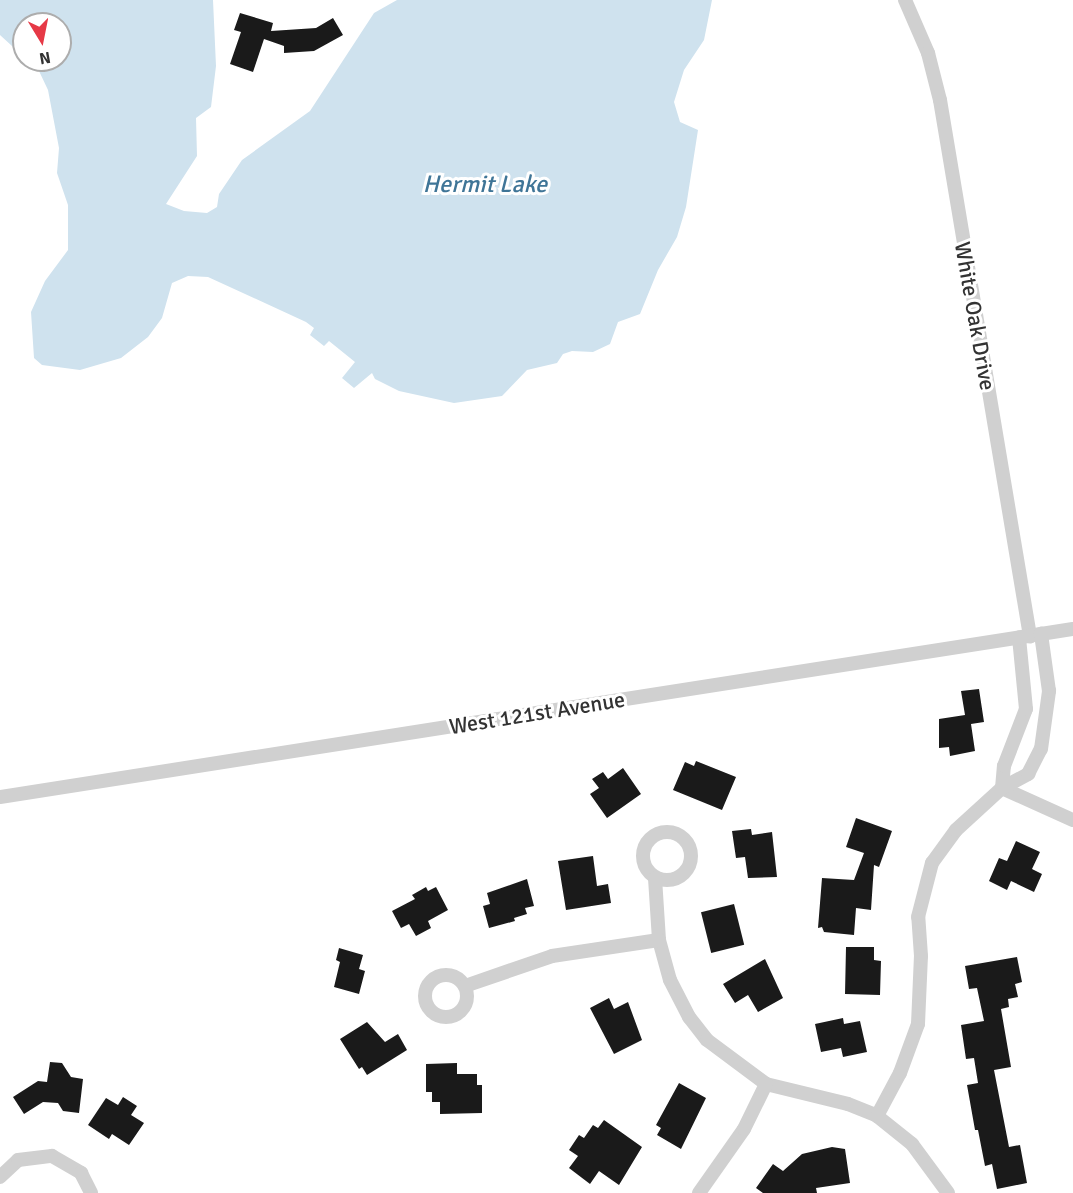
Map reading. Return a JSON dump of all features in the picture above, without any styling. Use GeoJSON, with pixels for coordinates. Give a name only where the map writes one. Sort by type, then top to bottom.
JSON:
{"type":"FeatureCollection","features":[{"type":"Feature","properties":{"kind":"street","name":"White Oak Drive"},"geometry":{"type":"LineString","coordinates":[[905,0],[928,53],[940,100],[1030,636]]}},
{"type":"Feature","properties":{"kind":"street","name":"West 121st Avenue"},"geometry":{"type":"LineString","coordinates":[[0,797],[1073,629]]}},
{"type":"Feature","properties":{"kind":"street"},"geometry":{"type":"LineString","coordinates":[[1002,788],[1004,766],[1026,709],[1030,636]]}},
{"type":"Feature","properties":{"kind":"street"},"geometry":{"type":"LineString","coordinates":[[876,1116],[900,1073],[918,1023],[921,956],[918,917],[932,863],[956,830],[1002,788],[1028,774],[1041,749],[1047,723],[1049,691],[1030,636]]}},
{"type":"Feature","properties":{"kind":"street"},"geometry":{"type":"LineString","coordinates":[[1002,788],[1073,820]]}},
{"type":"Feature","properties":{"kind":"street"},"geometry":{"type":"LineString","coordinates":[[656,878],[659,940],[670,980],[689,1017],[729,1060],[766,1084],[848,1104],[876,1116],[912,1144],[948,1193]]}},
{"type":"Feature","properties":{"kind":"street"},"geometry":{"type":"LineString","coordinates":[[465,986],[552,956],[659,940]]}},
{"type":"Feature","properties":{"kind":"street"},"geometry":{"type":"LineString","coordinates":[[699,1193],[744,1129],[766,1084]]}},
{"type":"Feature","properties":{"kind":"street"},"geometry":{"type":"LineString","coordinates":[[0,1177],[18,1160],[52,1156],[81,1173],[91,1193]]}},
{"type":"Feature","properties":{"kind":"water","name":"Hermit Lake"},"geometry":{"type":"Polygon","coordinates":[[[0,0],[213,0],[216,66],[211,107],[196,118],[197,156],[166,204],[184,211],[207,213],[217,207],[219,194],[242,160],[310,111],[374,13],[397,0],[712,0],[704,40],[684,70],[674,102],[680,122],[698,130],[686,207],[677,237],[658,270],[640,314],[618,322],[610,344],[593,352],[572,351],[563,354],[557,363],[527,370],[502,396],[454,403],[399,391],[375,379],[372,373],[354,388],[342,378],[355,362],[329,341],[324,346],[310,335],[314,328],[306,322],[208,277],[188,276],[172,283],[162,318],[148,337],[121,358],[80,370],[42,365],[34,358],[31,312],[45,281],[68,250],[68,205],[57,173],[59,148],[48,90],[39,72],[72,72],[72,12],[12,12],[12,46],[0,35],[0,0]]]}},
{"type":"Feature","properties":{"kind":"building"},"geometry":{"type":"Polygon","coordinates":[[[240,13],[273,23],[271,31],[316,28],[333,18],[343,35],[314,51],[284,53],[284,46],[264,39],[253,72],[230,64],[241,32],[234,30],[240,13]]]}},
{"type":"Feature","properties":{"kind":"building"},"geometry":{"type":"Polygon","coordinates":[[[979,689],[984,722],[971,724],[975,751],[950,756],[949,747],[939,748],[939,719],[965,715],[961,691],[979,689]]]}},
{"type":"Feature","properties":{"kind":"building"},"geometry":{"type":"Polygon","coordinates":[[[696,761],[736,777],[722,810],[673,790],[685,762],[694,766],[696,761]]]}},
{"type":"Feature","properties":{"kind":"building"},"geometry":{"type":"Polygon","coordinates":[[[623,768],[641,794],[607,818],[590,794],[599,788],[592,779],[603,772],[608,779],[623,768]]]}},
{"type":"Feature","properties":{"kind":"building"},"geometry":{"type":"Polygon","coordinates":[[[856,818],[892,831],[879,867],[874,865],[871,910],[856,908],[854,935],[824,932],[822,927],[818,928],[822,878],[854,880],[864,853],[846,847],[856,818]]]}},
{"type":"Feature","properties":{"kind":"building"},"geometry":{"type":"Polygon","coordinates":[[[751,829],[752,835],[772,832],[777,877],[748,878],[745,857],[736,858],[732,831],[751,829]]]}},
{"type":"Feature","properties":{"kind":"building"},"geometry":{"type":"Polygon","coordinates":[[[1016,841],[1040,852],[1032,869],[1042,874],[1034,892],[1011,881],[1007,890],[989,881],[999,858],[1007,861],[1016,841]]]}},
{"type":"Feature","properties":{"kind":"building"},"geometry":{"type":"Polygon","coordinates":[[[593,856],[597,886],[608,884],[611,903],[566,910],[558,861],[593,856]]]}},
{"type":"Feature","properties":{"kind":"building"},"geometry":{"type":"Polygon","coordinates":[[[527,879],[534,906],[525,908],[527,914],[514,918],[515,921],[489,928],[483,906],[490,904],[487,893],[527,879]]]}},
{"type":"Feature","properties":{"kind":"building"},"geometry":{"type":"Polygon","coordinates":[[[426,887],[428,891],[436,887],[448,910],[428,921],[431,928],[416,936],[409,924],[401,928],[392,911],[415,899],[412,895],[426,887]]]}},
{"type":"Feature","properties":{"kind":"building"},"geometry":{"type":"Polygon","coordinates":[[[734,904],[744,945],[711,953],[701,912],[734,904]]]}},
{"type":"Feature","properties":{"kind":"building"},"geometry":{"type":"Polygon","coordinates":[[[846,947],[874,947],[874,960],[881,961],[880,995],[845,994],[846,947]]]}},
{"type":"Feature","properties":{"kind":"building"},"geometry":{"type":"Polygon","coordinates":[[[339,948],[363,955],[359,969],[365,971],[359,994],[334,987],[340,962],[336,960],[339,948]]]}},
{"type":"Feature","properties":{"kind":"building"},"geometry":{"type":"Polygon","coordinates":[[[1017,957],[1022,982],[1015,984],[1018,997],[1008,999],[1009,1007],[1001,1009],[1011,1067],[994,1070],[1009,1147],[1020,1145],[1027,1183],[997,1189],[992,1164],[985,1166],[978,1130],[975,1130],[967,1085],[978,1083],[974,1058],[966,1059],[961,1025],[984,1021],[977,988],[969,989],[965,966],[1017,957]]]}},
{"type":"Feature","properties":{"kind":"building"},"geometry":{"type":"Polygon","coordinates":[[[765,959],[783,998],[758,1012],[748,995],[735,1003],[723,984],[765,959]]]}},
{"type":"Feature","properties":{"kind":"building"},"geometry":{"type":"Polygon","coordinates":[[[609,998],[614,1009],[628,1002],[642,1040],[614,1054],[590,1008],[609,998]]]}},
{"type":"Feature","properties":{"kind":"building"},"geometry":{"type":"Polygon","coordinates":[[[843,1018],[844,1024],[860,1021],[867,1052],[843,1057],[841,1048],[821,1052],[815,1024],[843,1018]]]}},
{"type":"Feature","properties":{"kind":"building"},"geometry":{"type":"Polygon","coordinates":[[[367,1022],[385,1042],[398,1034],[407,1050],[367,1075],[362,1067],[359,1069],[340,1039],[367,1022]]]}},
{"type":"Feature","properties":{"kind":"building"},"geometry":{"type":"Polygon","coordinates":[[[50,1062],[62,1063],[71,1077],[83,1079],[79,1113],[63,1111],[58,1103],[43,1102],[24,1114],[13,1097],[38,1081],[47,1082],[50,1062]]]}},
{"type":"Feature","properties":{"kind":"building"},"geometry":{"type":"Polygon","coordinates":[[[457,1063],[457,1074],[477,1074],[477,1085],[482,1085],[482,1113],[440,1114],[440,1102],[432,1102],[432,1092],[426,1092],[426,1064],[457,1063]]]}},
{"type":"Feature","properties":{"kind":"building"},"geometry":{"type":"Polygon","coordinates":[[[679,1083],[706,1098],[681,1149],[657,1135],[661,1128],[656,1125],[679,1083]]]}},
{"type":"Feature","properties":{"kind":"building"},"geometry":{"type":"Polygon","coordinates":[[[123,1097],[137,1106],[131,1115],[144,1123],[129,1145],[112,1134],[109,1139],[88,1125],[106,1098],[118,1105],[123,1097]]]}},
{"type":"Feature","properties":{"kind":"building"},"geometry":{"type":"Polygon","coordinates":[[[604,1120],[642,1147],[619,1185],[599,1171],[590,1184],[569,1168],[578,1156],[569,1150],[579,1135],[584,1138],[593,1125],[598,1128],[604,1120]]]}},
{"type":"Feature","properties":{"kind":"building"},"geometry":{"type":"Polygon","coordinates":[[[832,1147],[845,1149],[850,1183],[816,1188],[817,1193],[763,1193],[756,1188],[773,1164],[783,1171],[802,1154],[832,1147]]]}}]}
